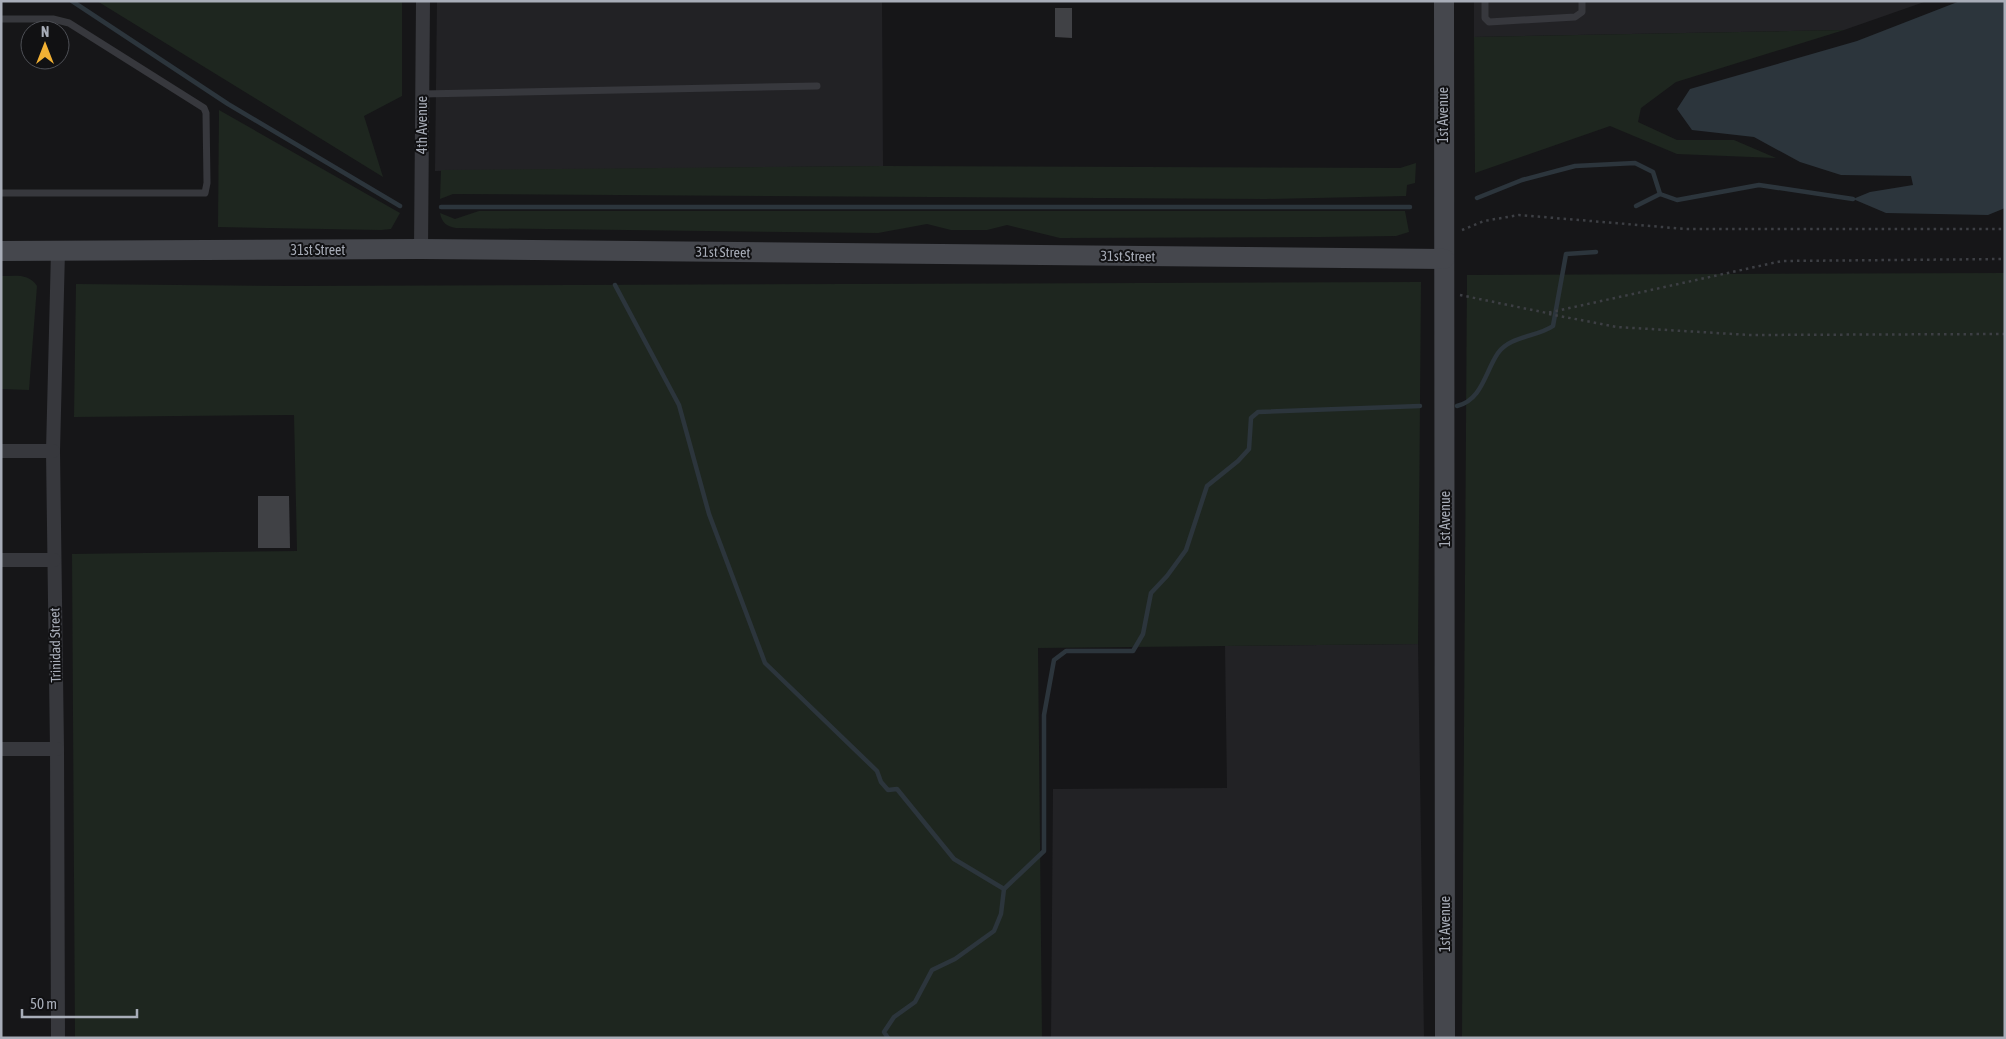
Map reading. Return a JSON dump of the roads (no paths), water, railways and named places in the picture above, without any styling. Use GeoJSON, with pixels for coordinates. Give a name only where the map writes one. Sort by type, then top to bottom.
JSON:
{"type":"FeatureCollection","features":[{"type":"Feature","properties":{"kind":"street","name":"4th Avenue"},"geometry":{"type":"LineString","coordinates":[[421,249],[423,1]]}},
{"type":"Feature","properties":{"kind":"street","name":"1st Avenue"},"geometry":{"type":"LineString","coordinates":[[1444,1],[1445,1038]]}},
{"type":"Feature","properties":{"kind":"street","name":"31st Street"},"geometry":{"type":"LineString","coordinates":[[1,252],[421,249],[1444,259]]}},
{"type":"Feature","properties":{"kind":"street","name":"Trinidad Street"},"geometry":{"type":"LineString","coordinates":[[58,252],[53,451],[58,1038]]}},
{"type":"Feature","properties":{"kind":"street"},"geometry":{"type":"LineString","coordinates":[[1,451],[53,451]]}},
{"type":"Feature","properties":{"kind":"street"},"geometry":{"type":"LineString","coordinates":[[1,560],[54,560]]}},
{"type":"Feature","properties":{"kind":"street"},"geometry":{"type":"LineString","coordinates":[[1,749],[57,749]]}},
{"type":"Feature","properties":{"kind":"lane"},"geometry":{"type":"LineString","coordinates":[[1485,1],[1485,18],[1489,22],[1575,18],[1582,12],[1582,1]]}},
{"type":"Feature","properties":{"kind":"lane"},"geometry":{"type":"LineString","coordinates":[[1,20],[53,19],[69,23],[204,108],[206,113],[207,183],[205,193],[1,193]]}},
{"type":"Feature","properties":{"kind":"lane"},"geometry":{"type":"LineString","coordinates":[[422,94],[817,86]]}},
{"type":"Feature","properties":{"kind":"waterway"},"geometry":{"type":"LineString","coordinates":[[72,1],[228,104],[400,206]]}},
{"type":"Feature","properties":{"kind":"waterway"},"geometry":{"type":"LineString","coordinates":[[1477,198],[1522,180],[1575,166],[1635,163],[1653,172],[1660,194],[1677,200],[1759,185],[1853,199]]}},
{"type":"Feature","properties":{"kind":"waterway"},"geometry":{"type":"LineString","coordinates":[[1636,206],[1660,194]]}},
{"type":"Feature","properties":{"kind":"waterway"},"geometry":{"type":"LineString","coordinates":[[441,207],[1410,207]]}},
{"type":"Feature","properties":{"kind":"waterway"},"geometry":{"type":"LineString","coordinates":[[1457,406],[1465,403],[1478,392],[1494,360],[1503,347],[1553,326],[1566,254],[1596,252]]}},
{"type":"Feature","properties":{"kind":"waterway"},"geometry":{"type":"LineString","coordinates":[[615,285],[679,405],[709,514],[765,663],[877,771],[881,782],[888,790],[897,789],[954,859],[1004,889],[1044,851],[1044,715],[1054,660],[1066,651],[1133,651],[1143,634],[1151,593],[1167,576],[1186,550],[1207,486],[1238,461],[1249,449],[1251,418],[1258,412],[1420,406]]}},
{"type":"Feature","properties":{"kind":"waterway"},"geometry":{"type":"LineString","coordinates":[[888,1038],[884,1032],[894,1017],[915,1002],[932,970],[955,959],[994,931],[1001,914],[1004,889]]}}]}
